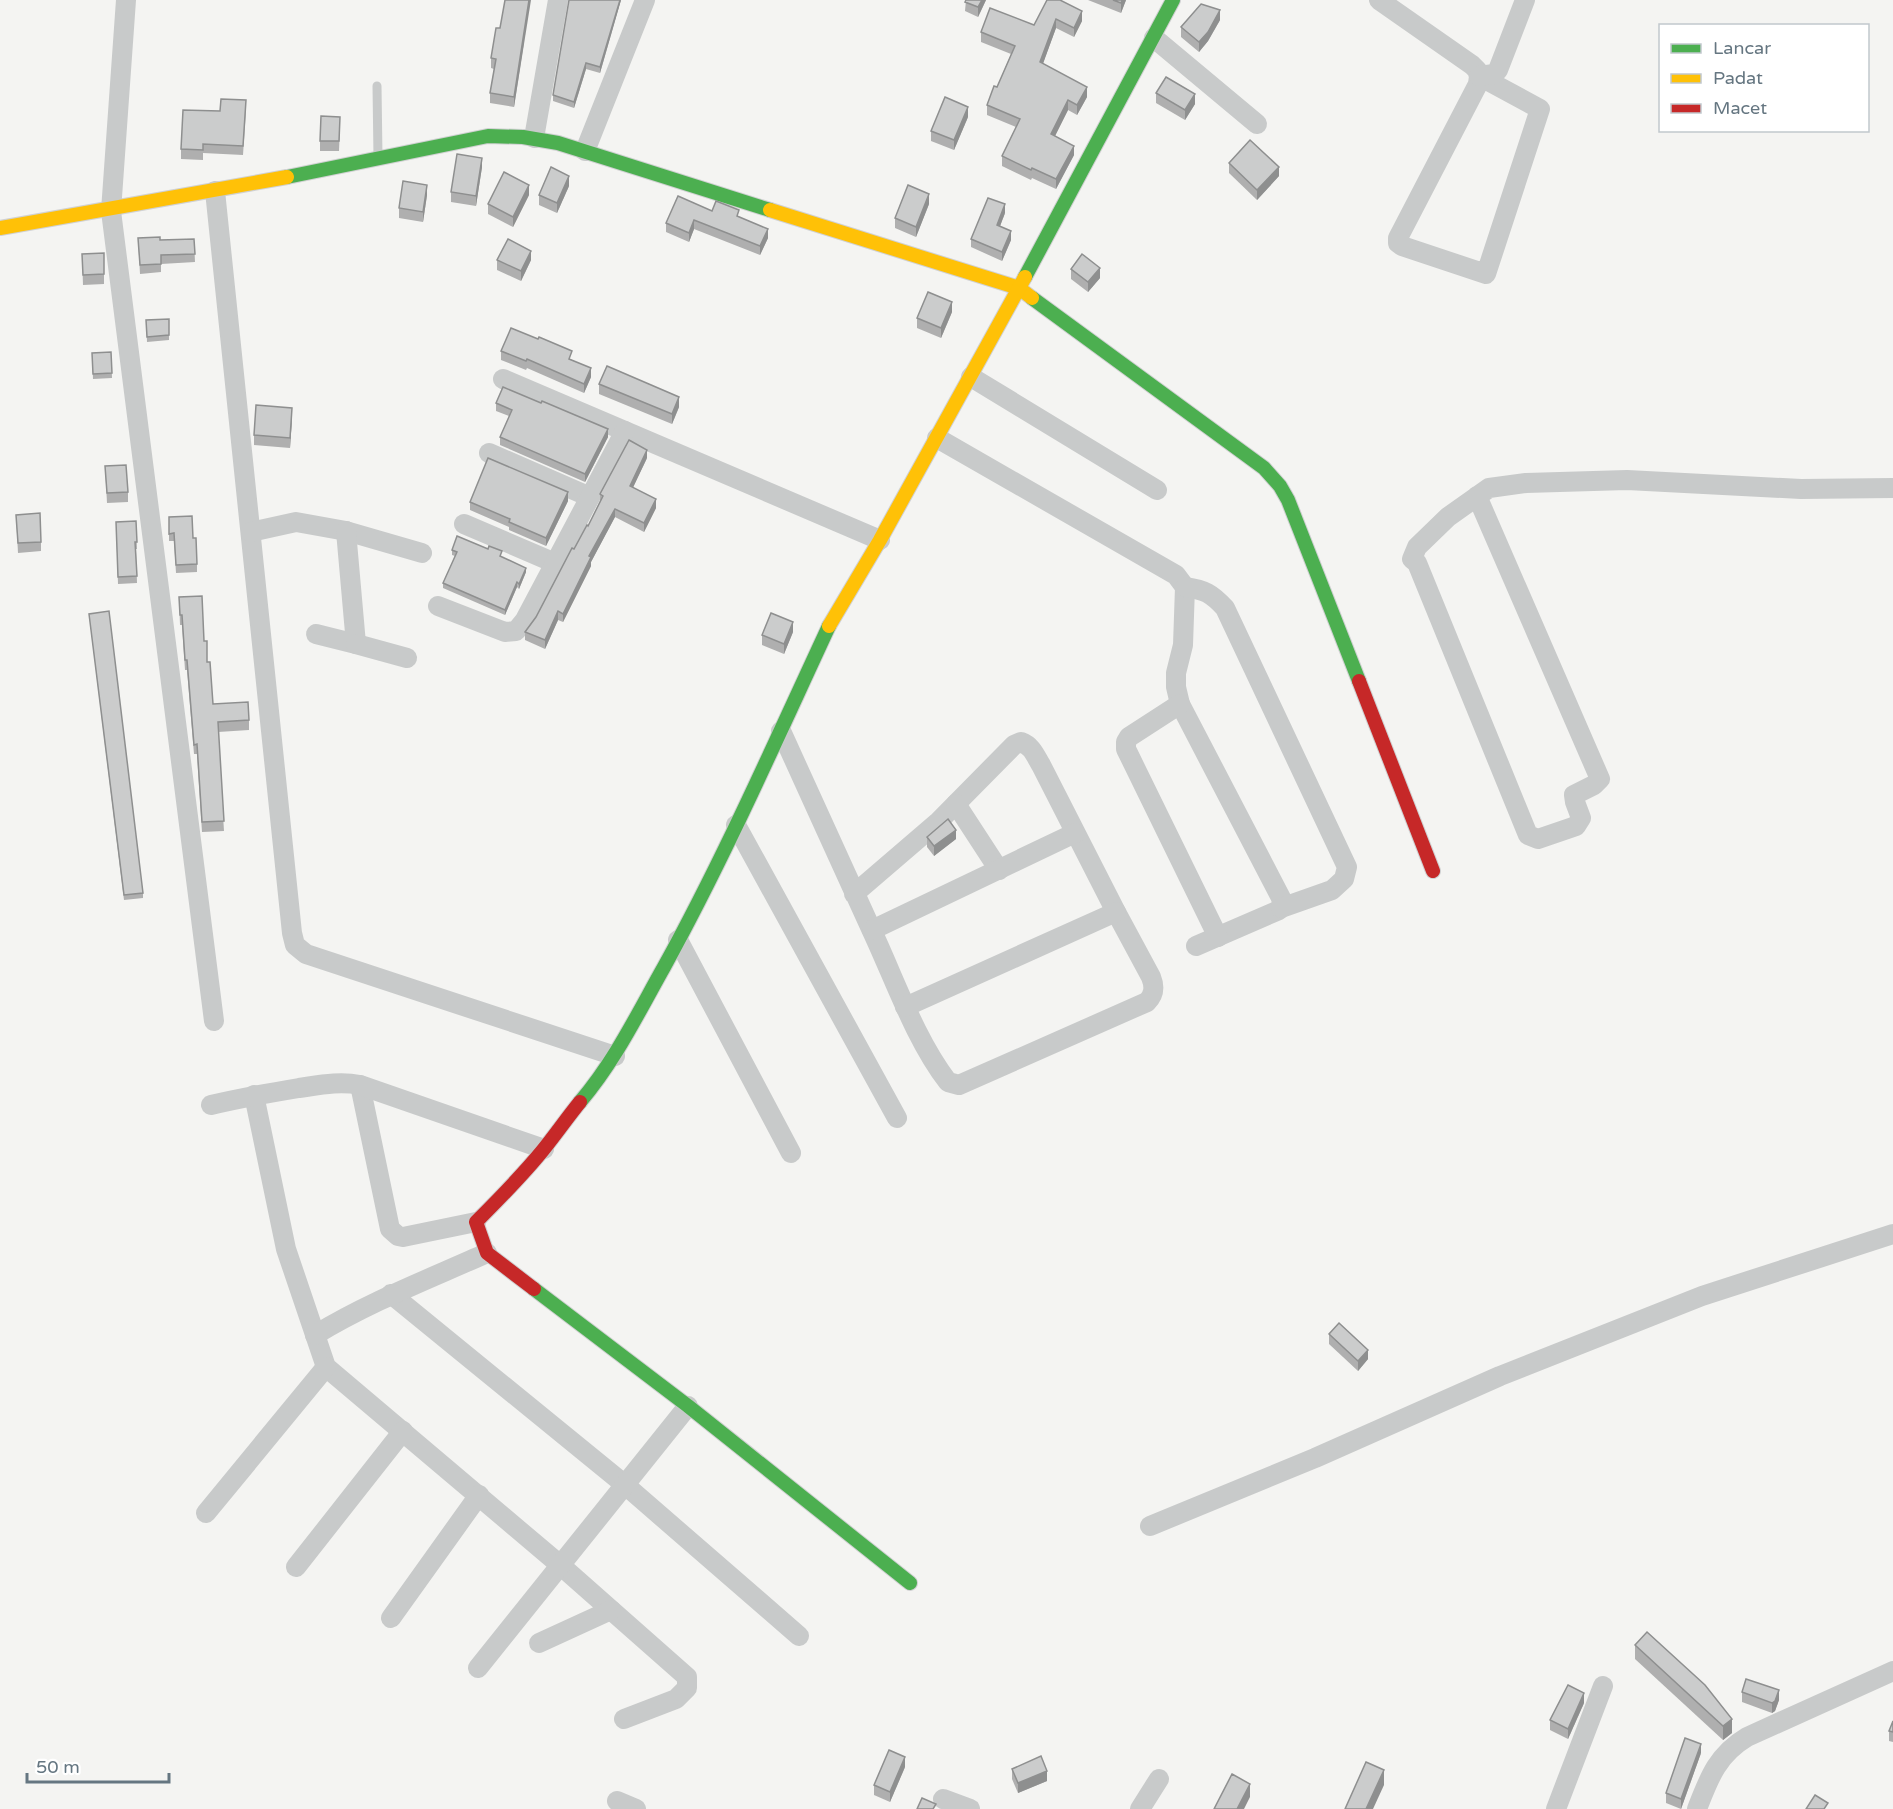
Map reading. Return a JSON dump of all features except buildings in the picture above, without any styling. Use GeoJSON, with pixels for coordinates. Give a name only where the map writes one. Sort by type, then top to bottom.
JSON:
{"type":"FeatureCollection","features":[{"type":"Feature","properties":{"kind":"street"},"geometry":{"type":"LineString","coordinates":[[126,0],[111,211],[214,1021]]}},
{"type":"Feature","properties":{"kind":"street"},"geometry":{"type":"LineString","coordinates":[[534,138],[558,0]]}},
{"type":"Feature","properties":{"kind":"street"},"geometry":{"type":"LineString","coordinates":[[585,151],[645,0]]}},
{"type":"Feature","properties":{"kind":"street"},"geometry":{"type":"LineString","coordinates":[[360,1084],[390,1229],[403,1237],[476,1222],[544,1149],[587,1094],[615,1056],[678,940],[736,825],[829,626],[971,377],[1173,0]]}},
{"type":"Feature","properties":{"kind":"street"},"geometry":{"type":"LineString","coordinates":[[1379,0],[1472,65],[1478,70],[1479,76],[1478,84],[1398,238],[1398,243],[1486,274],[1540,109],[1479,76]]}},
{"type":"Feature","properties":{"kind":"street"},"geometry":{"type":"LineString","coordinates":[[1479,76],[1494,74],[1498,70],[1525,0]]}},
{"type":"Feature","properties":{"kind":"street"},"geometry":{"type":"LineString","coordinates":[[1154,38],[1257,124]]}},
{"type":"Feature","properties":{"kind":"street"},"geometry":{"type":"LineString","coordinates":[[0,228],[111,211],[500,135],[534,138],[585,151],[1019,288],[1264,468],[1280,486],[1288,500],[1433,871]]}},
{"type":"Feature","properties":{"kind":"street"},"geometry":{"type":"LineString","coordinates":[[215,191],[292,933],[296,945],[306,954],[615,1056]]}},
{"type":"Feature","properties":{"kind":"street"},"geometry":{"type":"LineString","coordinates":[[971,377],[1156,490]]}},
{"type":"Feature","properties":{"kind":"street"},"geometry":{"type":"LineString","coordinates":[[503,379],[880,540]]}},
{"type":"Feature","properties":{"kind":"street"},"geometry":{"type":"LineString","coordinates":[[438,606],[498,630],[513,632],[525,620],[625,431]]}},
{"type":"Feature","properties":{"kind":"street"},"geometry":{"type":"LineString","coordinates":[[937,438],[1176,575],[1185,587],[1183,645],[1176,673],[1180,704],[1281,898],[1281,908]]}},
{"type":"Feature","properties":{"kind":"street"},"geometry":{"type":"LineString","coordinates":[[489,453],[590,497]]}},
{"type":"Feature","properties":{"kind":"street"},"geometry":{"type":"LineString","coordinates":[[1477,496],[1600,779],[1594,785],[1574,795],[1581,818],[1576,826],[1538,839],[1528,835],[1417,563],[1412,559],[1417,547],[1448,517],[1477,496],[1489,488],[1526,483],[1627,480],[1801,489],[1893,488]]}},
{"type":"Feature","properties":{"kind":"street"},"geometry":{"type":"LineString","coordinates":[[251,532],[296,522],[346,531],[422,553]]}},
{"type":"Feature","properties":{"kind":"street"},"geometry":{"type":"LineString","coordinates":[[464,525],[555,563]]}},
{"type":"Feature","properties":{"kind":"street"},"geometry":{"type":"LineString","coordinates":[[346,531],[356,644]]}},
{"type":"Feature","properties":{"kind":"street"},"geometry":{"type":"LineString","coordinates":[[1185,587],[1204,590],[1225,608],[1347,867],[1344,879],[1332,890],[1281,908],[1196,946]]}},
{"type":"Feature","properties":{"kind":"street"},"geometry":{"type":"LineString","coordinates":[[316,634],[408,658]]}},
{"type":"Feature","properties":{"kind":"street"},"geometry":{"type":"LineString","coordinates":[[1180,704],[1129,737],[1126,749],[1218,937]]}},
{"type":"Feature","properties":{"kind":"street"},"geometry":{"type":"LineString","coordinates":[[781,731],[854,894],[872,930],[905,1007],[948,1082],[956,1085],[1147,1002],[1154,992],[1154,982],[1031,748],[1021,742],[1014,745],[939,821],[854,894]]}},
{"type":"Feature","properties":{"kind":"street"},"geometry":{"type":"LineString","coordinates":[[956,804],[999,870]]}},
{"type":"Feature","properties":{"kind":"street"},"geometry":{"type":"LineString","coordinates":[[736,825],[897,1118]]}},
{"type":"Feature","properties":{"kind":"street"},"geometry":{"type":"LineString","coordinates":[[872,930],[1075,833]]}},
{"type":"Feature","properties":{"kind":"street"},"geometry":{"type":"LineString","coordinates":[[905,1007],[1116,912]]}},
{"type":"Feature","properties":{"kind":"street"},"geometry":{"type":"LineString","coordinates":[[678,940],[791,1153]]}},
{"type":"Feature","properties":{"kind":"street"},"geometry":{"type":"LineString","coordinates":[[211,1105],[254,1095],[334,1082],[360,1084],[544,1149]]}},
{"type":"Feature","properties":{"kind":"street"},"geometry":{"type":"LineString","coordinates":[[254,1095],[286,1249],[326,1367],[559,1564],[687,1677],[687,1688],[676,1699],[624,1719]]}},
{"type":"Feature","properties":{"kind":"street"},"geometry":{"type":"LineString","coordinates":[[476,1222],[487,1253],[688,1406],[910,1583]]}},
{"type":"Feature","properties":{"kind":"street"},"geometry":{"type":"LineString","coordinates":[[1150,1526],[1315,1458],[1522,1367],[1702,1296],[1893,1234]]}},
{"type":"Feature","properties":{"kind":"street"},"geometry":{"type":"LineString","coordinates":[[315,1335],[344,1317],[391,1294],[487,1253]]}},
{"type":"Feature","properties":{"kind":"street"},"geometry":{"type":"LineString","coordinates":[[391,1294],[624,1484],[799,1636]]}},
{"type":"Feature","properties":{"kind":"street"},"geometry":{"type":"LineString","coordinates":[[206,1513],[326,1367]]}},
{"type":"Feature","properties":{"kind":"street"},"geometry":{"type":"LineString","coordinates":[[478,1668],[559,1564],[688,1406]]}},
{"type":"Feature","properties":{"kind":"street"},"geometry":{"type":"LineString","coordinates":[[296,1567],[403,1431]]}},
{"type":"Feature","properties":{"kind":"street"},"geometry":{"type":"LineString","coordinates":[[391,1618],[478,1495]]}},
{"type":"Feature","properties":{"kind":"street"},"geometry":{"type":"LineString","coordinates":[[539,1643],[611,1610]]}},
{"type":"Feature","properties":{"kind":"street"},"geometry":{"type":"LineString","coordinates":[[1697,1809],[1718,1762],[1734,1744],[1893,1671]]}},
{"type":"Feature","properties":{"kind":"street"},"geometry":{"type":"LineString","coordinates":[[1556,1809],[1603,1686]]}},
{"type":"Feature","properties":{"kind":"street"},"geometry":{"type":"LineString","coordinates":[[1140,1809],[1159,1779]]}},
{"type":"Feature","properties":{"kind":"street"},"geometry":{"type":"LineString","coordinates":[[943,1799],[970,1809]]}},
{"type":"Feature","properties":{"kind":"street"},"geometry":{"type":"LineString","coordinates":[[616,1800],[636,1809]]}},
{"type":"Feature","properties":{"kind":"lane"},"geometry":{"type":"LineString","coordinates":[[377,86],[378,160]]}},
{"type":"Feature","properties":{"kind":"traffic: fast"},"geometry":{"type":"LineString","coordinates":[[1025,277],[1173,0]]}},
{"type":"Feature","properties":{"kind":"traffic: fast"},"geometry":{"type":"LineString","coordinates":[[287,177],[488,136],[523,137],[558,143],[770,210]]}},
{"type":"Feature","properties":{"kind":"traffic: fast"},"geometry":{"type":"LineString","coordinates":[[1032,298],[1264,468],[1280,486],[1288,500],[1359,681]]}},
{"type":"Feature","properties":{"kind":"traffic: fast"},"geometry":{"type":"LineString","coordinates":[[580,1102],[604,1070],[625,1036],[708,883],[829,626]]}},
{"type":"Feature","properties":{"kind":"traffic: fast"},"geometry":{"type":"LineString","coordinates":[[534,1289],[688,1406],[910,1583]]}},
{"type":"Feature","properties":{"kind":"traffic: slow"},"geometry":{"type":"LineString","coordinates":[[0,228],[287,177]]}},
{"type":"Feature","properties":{"kind":"traffic: slow"},"geometry":{"type":"LineString","coordinates":[[770,210],[1019,288],[1032,298]]}},
{"type":"Feature","properties":{"kind":"traffic: slow"},"geometry":{"type":"LineString","coordinates":[[829,626],[880,540],[1025,277]]}},
{"type":"Feature","properties":{"kind":"traffic: jam"},"geometry":{"type":"LineString","coordinates":[[1359,681],[1433,871]]}},
{"type":"Feature","properties":{"kind":"traffic: jam"},"geometry":{"type":"LineString","coordinates":[[534,1289],[487,1253],[476,1222],[535,1160],[580,1102]]}}]}
